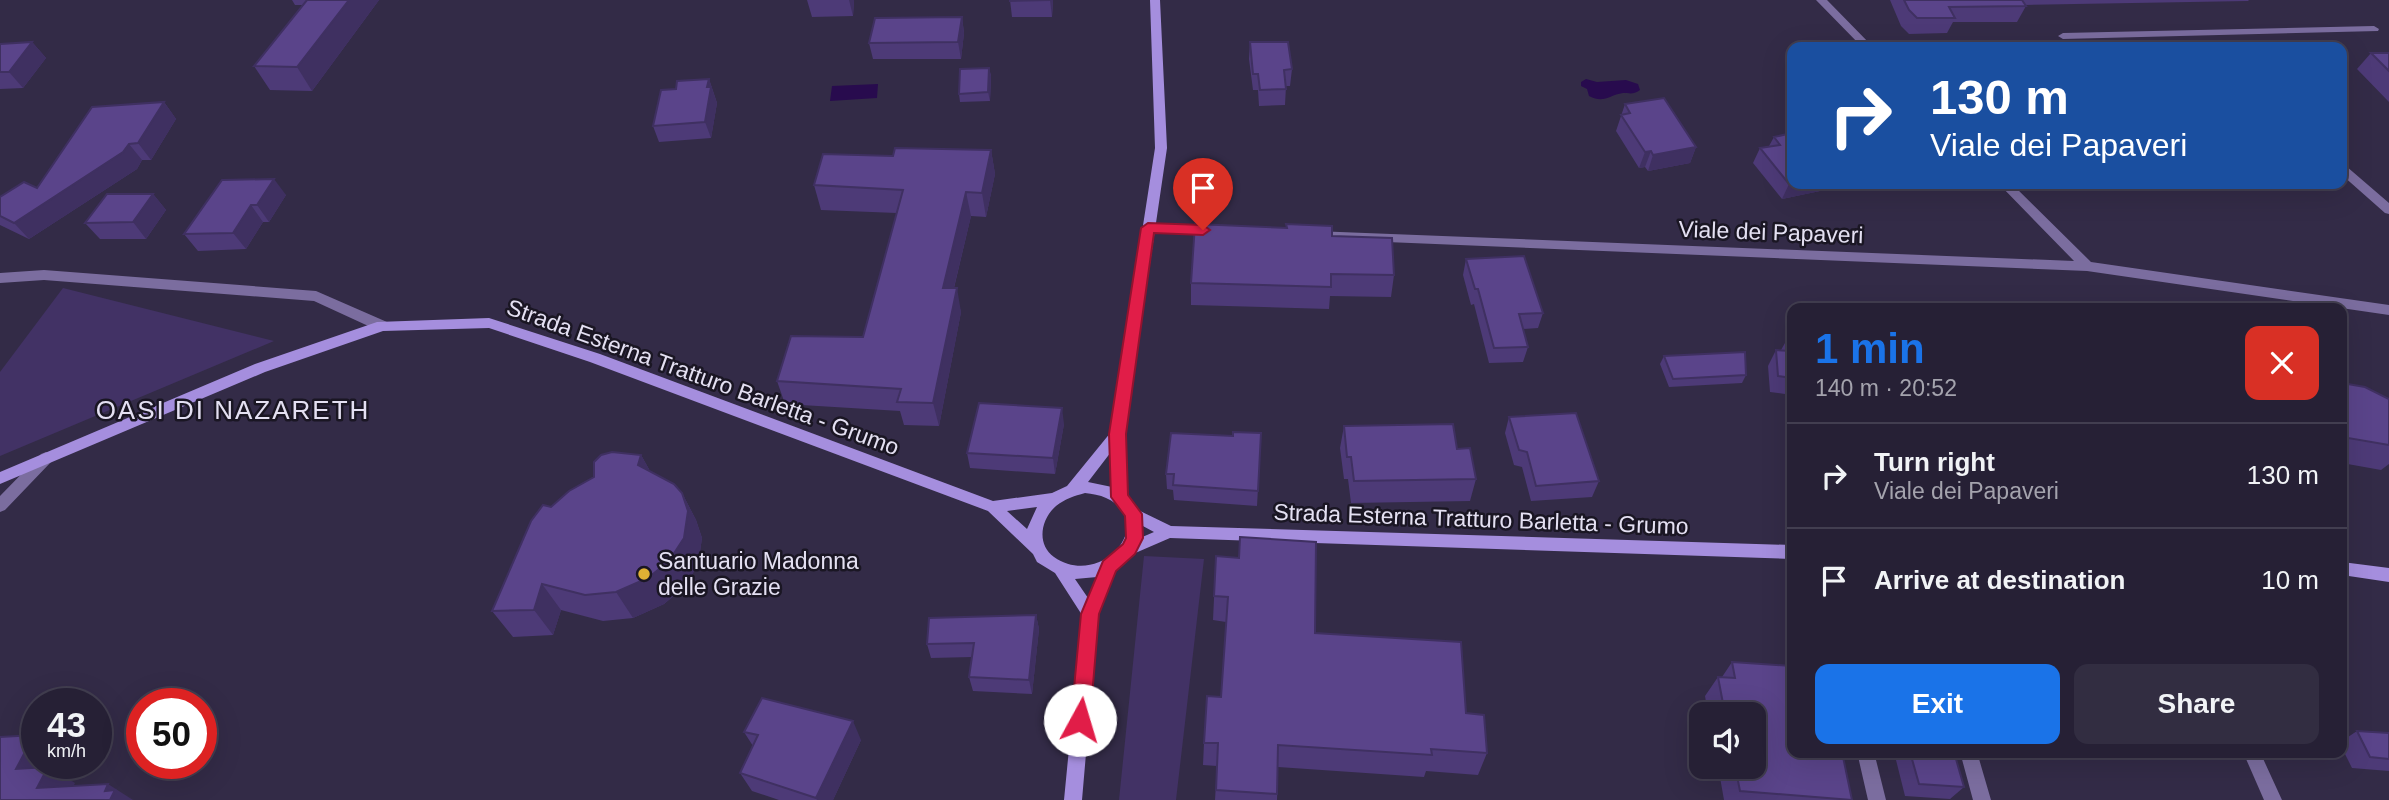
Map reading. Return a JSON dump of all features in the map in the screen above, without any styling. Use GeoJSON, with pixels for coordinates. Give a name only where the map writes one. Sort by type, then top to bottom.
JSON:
{"type":"FeatureCollection","features":[{"type":"Feature","properties":{"kind":"street"},"geometry":{"type":"LineString","coordinates":[[1120,497],[1118,434],[1161,148],[1155,0]]}},
{"type":"Feature","properties":{"kind":"street"},"geometry":{"type":"LineString","coordinates":[[1821,0],[1863,42]]}},
{"type":"Feature","properties":{"kind":"street"},"geometry":{"type":"LineString","coordinates":[[2063,36],[2374,29]]}},
{"type":"Feature","properties":{"kind":"street"},"geometry":{"type":"LineString","coordinates":[[2184,33],[2194,42]]}},
{"type":"Feature","properties":{"kind":"street"},"geometry":{"type":"LineString","coordinates":[[2347,173],[2389,210]]}},
{"type":"Feature","properties":{"kind":"street"},"geometry":{"type":"LineString","coordinates":[[2010,189],[2087,266]]}},
{"type":"Feature","properties":{"kind":"street"},"geometry":{"type":"LineString","coordinates":[[1148,228],[1231,231]]}},
{"type":"Feature","properties":{"kind":"street","name":"Viale dei Papaveri"},"geometry":{"type":"LineString","coordinates":[[1300,234],[2087,266],[2341,303]]}},
{"type":"Feature","properties":{"kind":"street"},"geometry":{"type":"LineString","coordinates":[[0,278],[44,275],[316,296],[382,326]]}},
{"type":"Feature","properties":{"kind":"street","name":"Viale dei Papaveri"},"geometry":{"type":"LineString","coordinates":[[2347,304],[2389,310]]}},
{"type":"Feature","properties":{"kind":"street","name":"Strada Esterna Tratturo Barletta - Grumo"},"geometry":{"type":"LineString","coordinates":[[0,478],[260,368],[382,326],[489,323],[595,358],[993,508],[1038,549]]}},
{"type":"Feature","properties":{"kind":"street"},"geometry":{"type":"LineString","coordinates":[[1073,489],[1118,434]]}},
{"type":"Feature","properties":{"kind":"street"},"geometry":{"type":"LineString","coordinates":[[0,506],[47,458]]}},
{"type":"Feature","properties":{"kind":"street"},"geometry":{"type":"LineString","coordinates":[[1098,488],[1120,497],[1133,514],[1134,538],[1129,549],[1109,566],[1093,572],[1060,568],[1046,560],[1038,549],[1034,536],[1035,523],[1041,510],[1051,499],[1073,489],[1098,488]]}},
{"type":"Feature","properties":{"kind":"street","name":"Strada Esterna Tratturo Barletta - Grumo"},"geometry":{"type":"LineString","coordinates":[[993,508],[1051,499]]}},
{"type":"Feature","properties":{"kind":"street","name":"Strada Esterna Tratturo Barletta - Grumo"},"geometry":{"type":"LineString","coordinates":[[1133,514],[1169,532],[1787,552]]}},
{"type":"Feature","properties":{"kind":"street","name":"Strada Esterna Tratturo Barletta - Grumo"},"geometry":{"type":"LineString","coordinates":[[1129,549],[1169,532]]}},
{"type":"Feature","properties":{"kind":"street"},"geometry":{"type":"LineString","coordinates":[[1073,800],[1090,614],[1109,566]]}},
{"type":"Feature","properties":{"kind":"street"},"geometry":{"type":"LineString","coordinates":[[1060,568],[1090,614]]}},
{"type":"Feature","properties":{"kind":"street"},"geometry":{"type":"LineString","coordinates":[[2347,570],[2389,575]]}},
{"type":"Feature","properties":{"kind":"street"},"geometry":{"type":"LineString","coordinates":[[1866,758],[1877,800]]}},
{"type":"Feature","properties":{"kind":"street"},"geometry":{"type":"LineString","coordinates":[[1970,758],[1982,800]]}},
{"type":"Feature","properties":{"kind":"street"},"geometry":{"type":"LineString","coordinates":[[2254,758],[2273,800]]}},
{"type":"Feature","properties":{"kind":"shaded area"},"geometry":{"type":"Polygon","coordinates":[[[1586,79],[1597,82],[1626,80],[1638,84],[1640,90],[1599,99],[1589,96],[1587,89],[1581,86],[1581,82],[1586,79]]]}},
{"type":"Feature","properties":{"kind":"shaded area"},"geometry":{"type":"Polygon","coordinates":[[[878,84],[877,98],[830,101],[832,86],[878,84]]]}},
{"type":"Feature","properties":{"kind":"shaded area"},"geometry":{"type":"Polygon","coordinates":[[[63,288],[274,341],[0,456],[0,372],[63,288]]]}},
{"type":"Feature","properties":{"kind":"shaded area"},"geometry":{"type":"Polygon","coordinates":[[[1144,556],[1204,559],[1176,800],[1119,800],[1144,556]]]}},
{"type":"Feature","properties":{"kind":"building"},"geometry":{"type":"Polygon","coordinates":[[[307,0],[349,0],[297,67],[254,66],[307,0]]]}},
{"type":"Feature","properties":{"kind":"building"},"geometry":{"type":"Polygon","coordinates":[[[1904,0],[2022,0],[2026,6],[1949,7],[1955,18],[1917,18],[1904,0]]]}},
{"type":"Feature","properties":{"kind":"building"},"geometry":{"type":"Polygon","coordinates":[[[962,17],[958,42],[869,43],[875,18],[962,17]]]}},
{"type":"Feature","properties":{"kind":"building"},"geometry":{"type":"Polygon","coordinates":[[[32,42],[9,72],[0,72],[0,44],[32,42]]]}},
{"type":"Feature","properties":{"kind":"building"},"geometry":{"type":"Polygon","coordinates":[[[1250,42],[1288,42],[1292,69],[1284,70],[1286,89],[1260,90],[1258,74],[1253,74],[1250,42]]]}},
{"type":"Feature","properties":{"kind":"building"},"geometry":{"type":"Polygon","coordinates":[[[2371,53],[2389,53],[2389,71],[2371,53]]]}},
{"type":"Feature","properties":{"kind":"building"},"geometry":{"type":"Polygon","coordinates":[[[989,68],[988,92],[959,94],[960,69],[989,68]]]}},
{"type":"Feature","properties":{"kind":"building"},"geometry":{"type":"Polygon","coordinates":[[[709,79],[707,87],[711,87],[705,122],[653,126],[661,90],[676,89],[677,81],[709,79]]]}},
{"type":"Feature","properties":{"kind":"building"},"geometry":{"type":"Polygon","coordinates":[[[1664,98],[1696,147],[1653,155],[1651,151],[1645,152],[1621,115],[1630,113],[1625,104],[1664,98]]]}},
{"type":"Feature","properties":{"kind":"building"},"geometry":{"type":"Polygon","coordinates":[[[164,102],[138,143],[129,144],[123,152],[14,223],[0,216],[0,197],[24,182],[37,188],[92,107],[164,102]]]}},
{"type":"Feature","properties":{"kind":"building"},"geometry":{"type":"Polygon","coordinates":[[[1787,134],[1787,182],[1760,148],[1780,145],[1774,137],[1787,134]]]}},
{"type":"Feature","properties":{"kind":"building"},"geometry":{"type":"Polygon","coordinates":[[[895,148],[991,150],[982,193],[966,192],[943,288],[957,288],[933,403],[897,402],[901,389],[777,381],[791,336],[863,337],[903,190],[814,185],[823,154],[893,156],[895,148]]]}},
{"type":"Feature","properties":{"kind":"building"},"geometry":{"type":"Polygon","coordinates":[[[274,179],[257,205],[251,205],[233,233],[184,234],[222,180],[274,179]]]}},
{"type":"Feature","properties":{"kind":"building"},"geometry":{"type":"Polygon","coordinates":[[[107,194],[153,194],[133,222],[85,223],[107,194]]]}},
{"type":"Feature","properties":{"kind":"building"},"geometry":{"type":"Polygon","coordinates":[[[1195,224],[1287,228],[1286,224],[1332,226],[1332,236],[1392,238],[1394,275],[1331,274],[1331,287],[1191,283],[1195,224]]]}},
{"type":"Feature","properties":{"kind":"building"},"geometry":{"type":"Polygon","coordinates":[[[1524,256],[1543,313],[1519,314],[1528,347],[1494,348],[1478,289],[1475,289],[1466,259],[1524,256]]]}},
{"type":"Feature","properties":{"kind":"building"},"geometry":{"type":"Polygon","coordinates":[[[1776,350],[1787,351],[1787,377],[1778,376],[1776,350]]]}},
{"type":"Feature","properties":{"kind":"building"},"geometry":{"type":"Polygon","coordinates":[[[1745,352],[1746,375],[1673,379],[1664,356],[1745,352]]]}},
{"type":"Feature","properties":{"kind":"building"},"geometry":{"type":"Polygon","coordinates":[[[2347,384],[2365,387],[2389,399],[2389,445],[2347,438],[2347,384]]]}},
{"type":"Feature","properties":{"kind":"building"},"geometry":{"type":"Polygon","coordinates":[[[979,403],[1062,408],[1053,458],[967,453],[979,403]]]}},
{"type":"Feature","properties":{"kind":"building"},"geometry":{"type":"Polygon","coordinates":[[[1576,413],[1599,481],[1536,486],[1527,452],[1519,450],[1509,417],[1576,413]]]}},
{"type":"Feature","properties":{"kind":"building"},"geometry":{"type":"Polygon","coordinates":[[[1453,424],[1457,449],[1470,448],[1476,479],[1354,481],[1351,457],[1347,457],[1344,426],[1453,424]]]}},
{"type":"Feature","properties":{"kind":"building"},"geometry":{"type":"Polygon","coordinates":[[[1233,432],[1261,433],[1258,491],[1173,485],[1174,474],[1166,474],[1171,433],[1233,436],[1233,432]]]}},
{"type":"Feature","properties":{"kind":"building"},"geometry":{"type":"Polygon","coordinates":[[[612,452],[641,455],[638,465],[674,484],[682,493],[688,511],[684,538],[669,561],[648,578],[616,592],[585,595],[542,584],[534,610],[492,611],[531,521],[543,505],[551,507],[569,491],[594,477],[594,462],[601,455],[612,452]]]}},
{"type":"Feature","properties":{"kind":"building"},"geometry":{"type":"Polygon","coordinates":[[[1240,537],[1316,542],[1315,633],[1461,642],[1466,713],[1484,715],[1487,753],[1431,749],[1432,755],[1278,745],[1277,794],[1216,790],[1218,743],[1204,743],[1207,696],[1221,697],[1228,597],[1214,596],[1216,556],[1239,558],[1240,537]]]}},
{"type":"Feature","properties":{"kind":"building"},"geometry":{"type":"Polygon","coordinates":[[[1036,615],[1029,680],[969,677],[974,643],[927,644],[929,618],[1036,615]]]}},
{"type":"Feature","properties":{"kind":"building"},"geometry":{"type":"Polygon","coordinates":[[[1732,662],[1787,666],[1787,758],[1843,758],[1852,800],[1740,791],[1738,779],[1766,779],[1766,702],[1723,702],[1718,677],[1735,678],[1732,662]]]}},
{"type":"Feature","properties":{"kind":"building"},"geometry":{"type":"Polygon","coordinates":[[[762,698],[853,721],[816,798],[740,773],[758,735],[744,732],[762,698]]]}},
{"type":"Feature","properties":{"kind":"building"},"geometry":{"type":"Polygon","coordinates":[[[2357,731],[2389,733],[2389,759],[2370,757],[2357,731]]]}},
{"type":"Feature","properties":{"kind":"building"},"geometry":{"type":"Polygon","coordinates":[[[21,736],[21,760],[16,769],[21,769],[21,779],[42,779],[37,788],[108,784],[105,791],[115,790],[110,800],[0,800],[0,737],[21,736]]]}},
{"type":"Feature","properties":{"kind":"building"},"geometry":{"type":"Polygon","coordinates":[[[1912,758],[1956,758],[1964,787],[1919,784],[1912,758]]]}},
{"type":"Feature","properties":{"kind":"place","name":"Santuario Madonna delle Grazie"},"geometry":{"type":"Point","coordinates":[644,574]}},
{"type":"Feature","properties":{"kind":"district","name":"OASI DI NAZARETH"},"geometry":{"type":"Point","coordinates":[233,410]}},
{"type":"Feature","properties":{"kind":"route"},"geometry":{"type":"LineString","coordinates":[[1080,720],[1090,614],[1109,566],[1129,549],[1136,526],[1133,514],[1120,497],[1118,434],[1148,228],[1203,230]]}}]}
